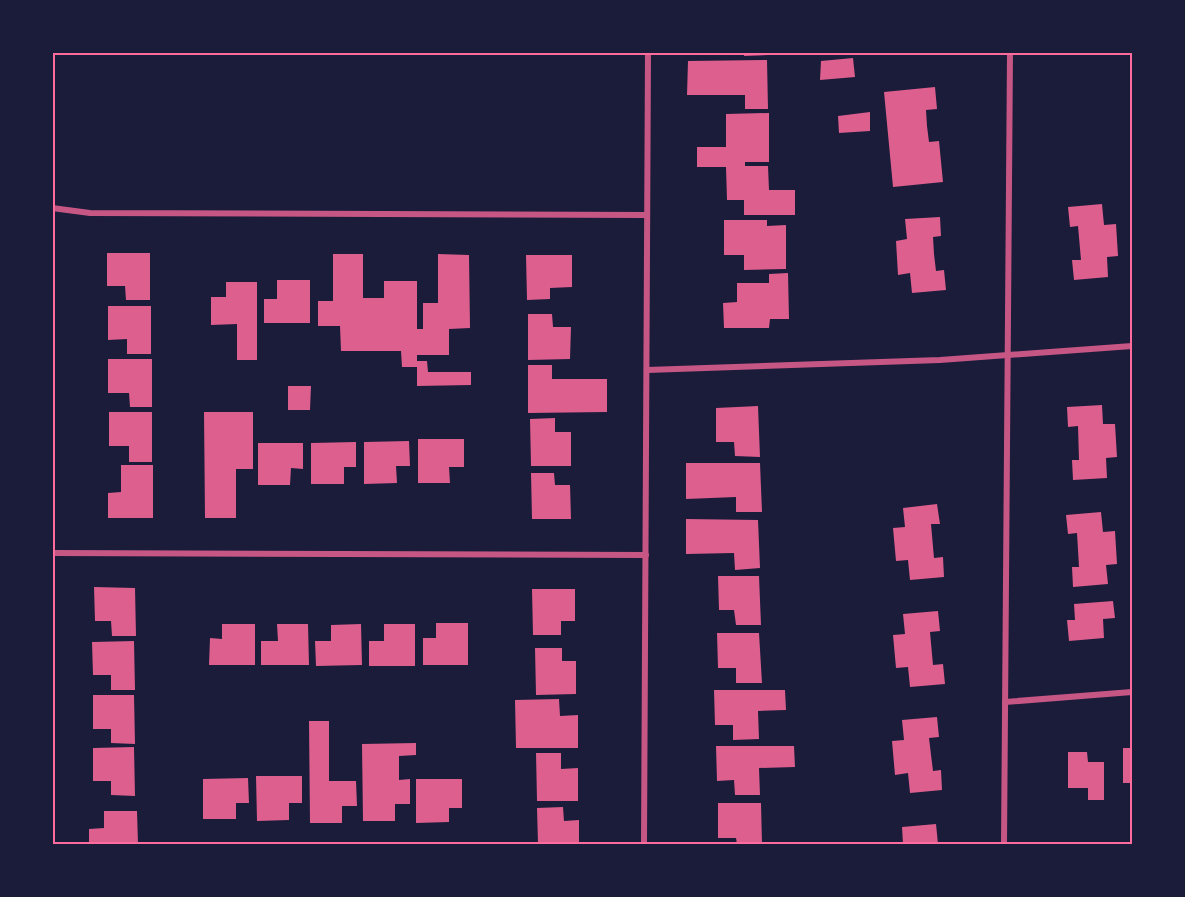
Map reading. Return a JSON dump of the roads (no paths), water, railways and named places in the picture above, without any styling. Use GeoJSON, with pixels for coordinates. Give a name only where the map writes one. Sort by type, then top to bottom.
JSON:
{"type":"FeatureCollection","features":[{"type":"Feature","properties":{"kind":"street"},"geometry":{"type":"LineString","coordinates":[[644,844],[648,52]]}},
{"type":"Feature","properties":{"kind":"street"},"geometry":{"type":"LineString","coordinates":[[1004,844],[1010,52]]}},
{"type":"Feature","properties":{"kind":"street"},"geometry":{"type":"LineString","coordinates":[[52,208],[90,213],[647,215]]}},
{"type":"Feature","properties":{"kind":"street"},"geometry":{"type":"LineString","coordinates":[[647,370],[819,366],[1132,346]]}},
{"type":"Feature","properties":{"kind":"street"},"geometry":{"type":"LineString","coordinates":[[52,552],[646,555]]}},
{"type":"Feature","properties":{"kind":"street"},"geometry":{"type":"LineString","coordinates":[[1005,702],[1132,692]]}}]}
